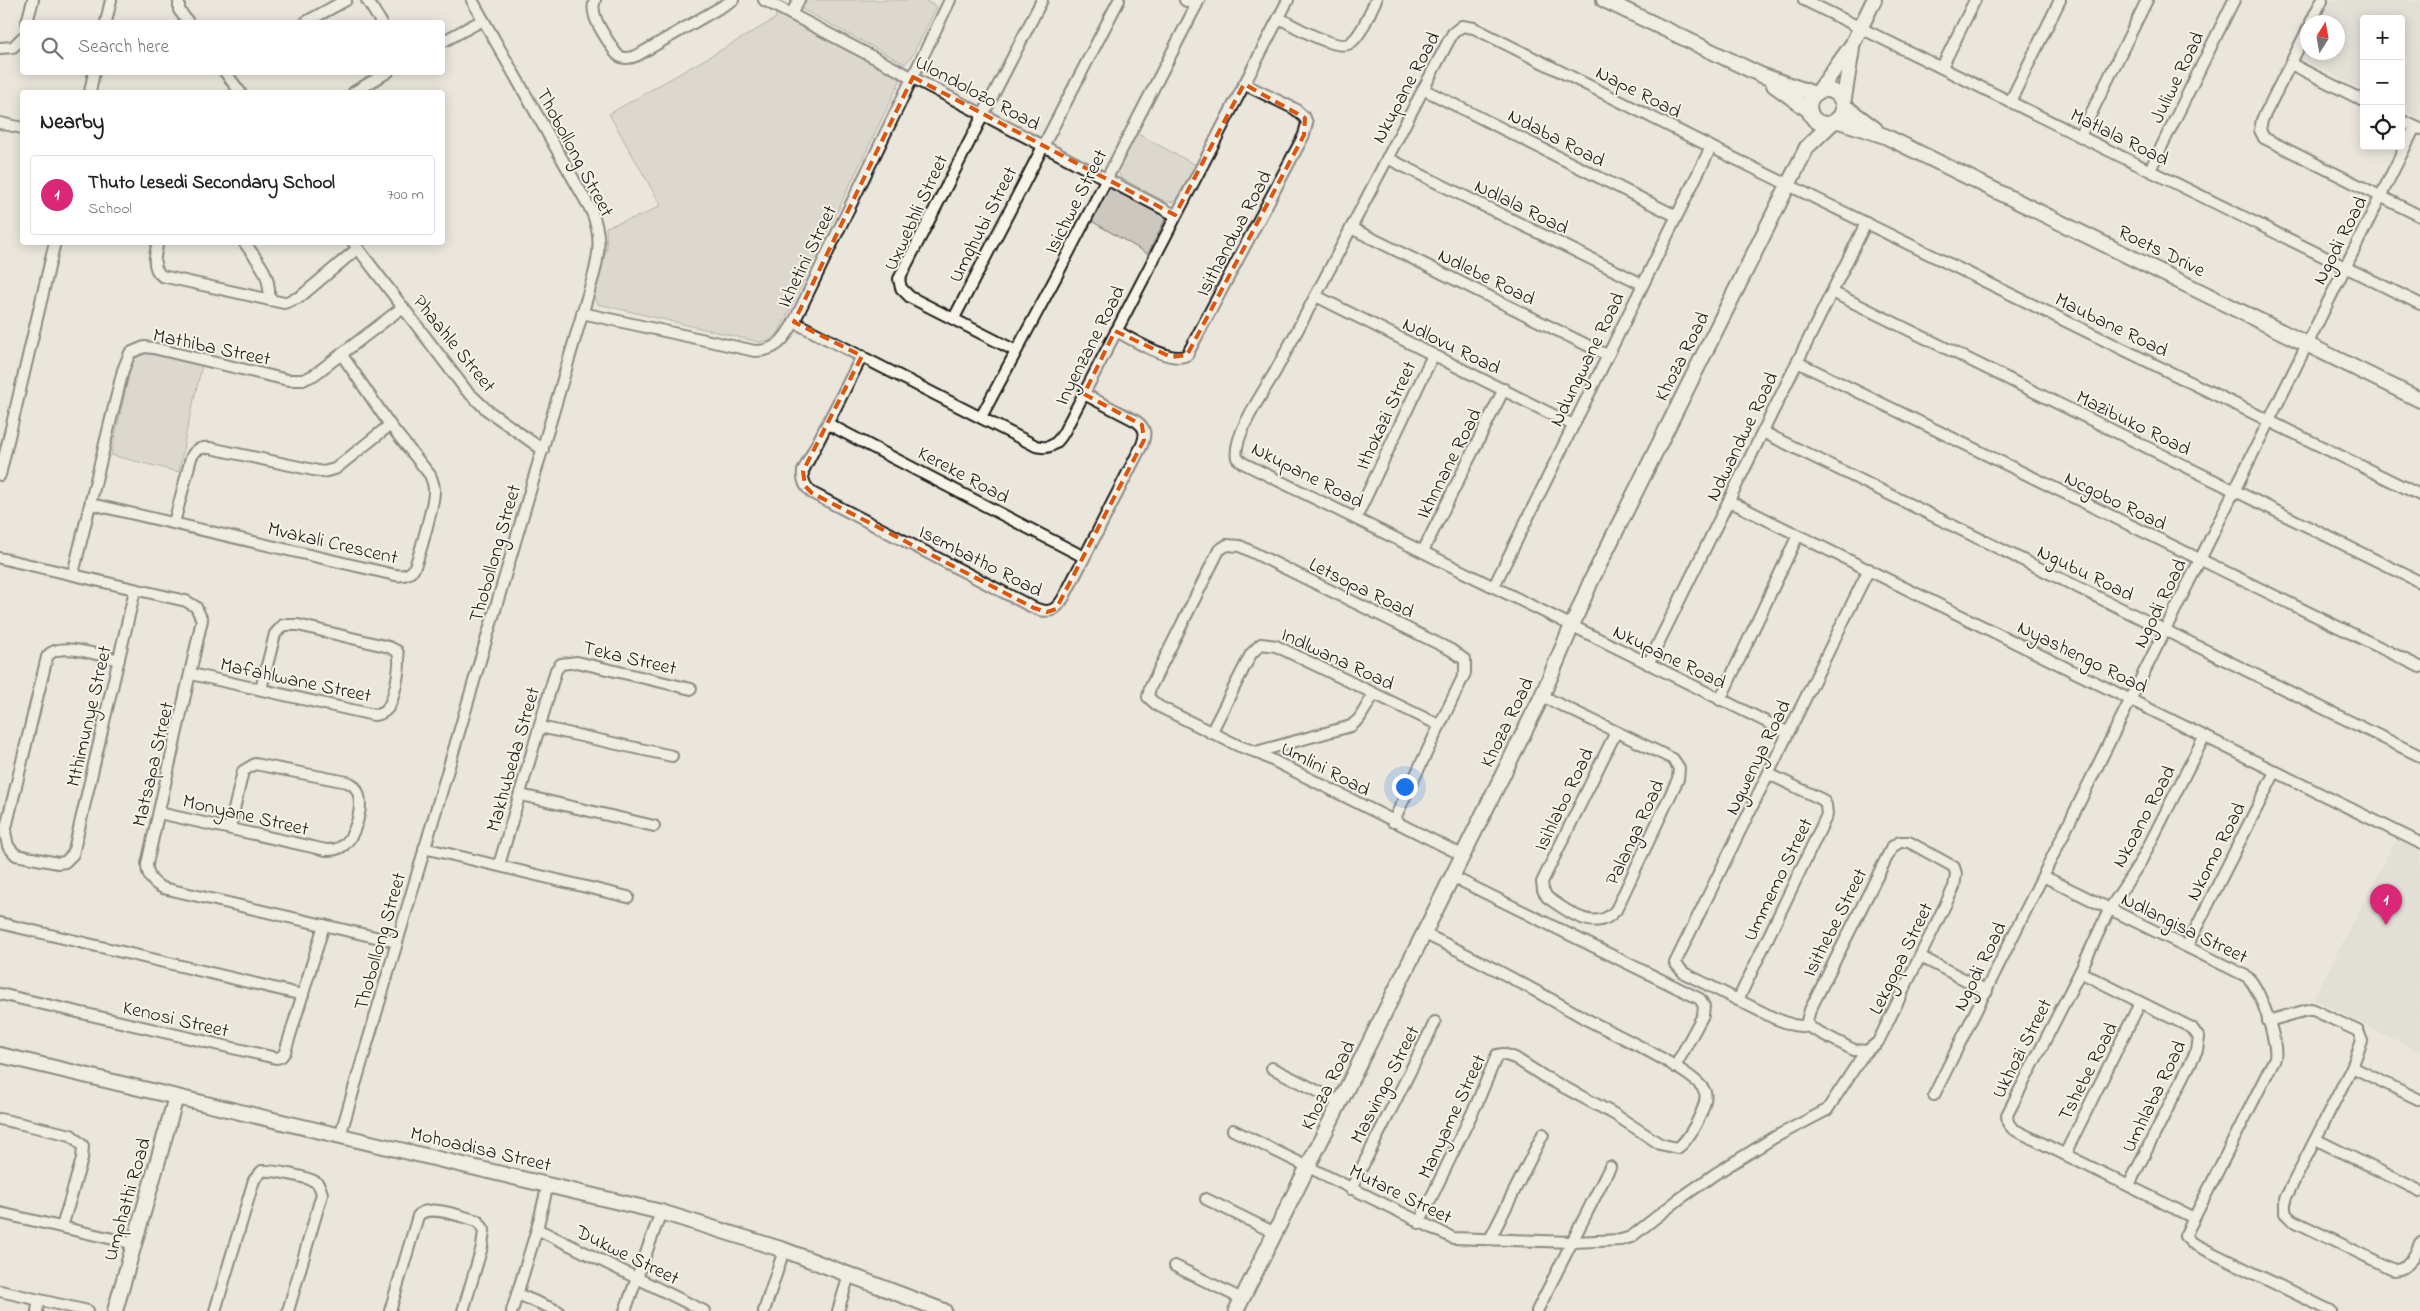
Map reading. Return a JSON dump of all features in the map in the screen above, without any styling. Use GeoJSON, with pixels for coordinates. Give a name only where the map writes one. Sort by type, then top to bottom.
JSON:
{"type":"FeatureCollection","features":[{"type":"Feature","properties":{"kind":"street"},"geometry":{"type":"LineString","coordinates":[[28,20],[33,0]]}},
{"type":"Feature","properties":{"kind":"street"},"geometry":{"type":"LineString","coordinates":[[106,20],[111,0]]}},
{"type":"Feature","properties":{"kind":"street"},"geometry":{"type":"LineString","coordinates":[[310,20],[346,0]]}},
{"type":"Feature","properties":{"kind":"street"},"geometry":{"type":"LineString","coordinates":[[367,0],[379,20]]}},
{"type":"Feature","properties":{"kind":"street","name":"Thobollong Street"},"geometry":{"type":"LineString","coordinates":[[340,1136],[543,450],[600,249],[600,238],[595,220],[472,0]]}},
{"type":"Feature","properties":{"kind":"street"},"geometry":{"type":"LineString","coordinates":[[596,0],[593,8],[594,16],[618,56],[626,58],[638,55],[733,0]]}},
{"type":"Feature","properties":{"kind":"street","name":"Ulondolozo Road"},"geometry":{"type":"LineString","coordinates":[[764,0],[1175,215]]}},
{"type":"Feature","properties":{"kind":"street"},"geometry":{"type":"LineString","coordinates":[[791,14],[799,0]]}},
{"type":"Feature","properties":{"kind":"street","name":"Ikhetini Street"},"geometry":{"type":"LineString","coordinates":[[582,313],[754,351],[772,349],[780,344],[794,322],[950,0]]}},
{"type":"Feature","properties":{"kind":"street"},"geometry":{"type":"LineString","coordinates":[[982,114],[1042,0]]}},
{"type":"Feature","properties":{"kind":"street","name":"Umqhubi Street"},"geometry":{"type":"LineString","coordinates":[[954,318],[1118,0]]}},
{"type":"Feature","properties":{"kind":"street"},"geometry":{"type":"LineString","coordinates":[[1185,0],[1198,3]]}},
{"type":"Feature","properties":{"kind":"street","name":"Inyenzane Road"},"geometry":{"type":"LineString","coordinates":[[794,322],[1036,446],[1050,448],[1060,440],[1288,0]]}},
{"type":"Feature","properties":{"kind":"street"},"geometry":{"type":"LineString","coordinates":[[1278,18],[1329,42],[1344,46],[1356,37],[1376,0]]}},
{"type":"Feature","properties":{"kind":"street"},"geometry":{"type":"LineString","coordinates":[[1604,0],[1761,76],[1817,93],[1828,90],[1836,93],[1843,104]]}},
{"type":"Feature","properties":{"kind":"street","name":"Matlala Road"},"geometry":{"type":"LineString","coordinates":[[1804,0],[2420,304]]}},
{"type":"Feature","properties":{"kind":"street"},"geometry":{"type":"LineString","coordinates":[[1810,112],[1810,102],[1852,45],[1874,0]]}},
{"type":"Feature","properties":{"kind":"street"},"geometry":{"type":"LineString","coordinates":[[1942,67],[1975,0]]}},
{"type":"Feature","properties":{"kind":"street"},"geometry":{"type":"LineString","coordinates":[[2010,102],[2060,0]]}},
{"type":"Feature","properties":{"kind":"street"},"geometry":{"type":"LineString","coordinates":[[2080,136],[2148,0]]}},
{"type":"Feature","properties":{"kind":"street","name":"Juliwe Road"},"geometry":{"type":"LineString","coordinates":[[2150,170],[2234,0]]}},
{"type":"Feature","properties":{"kind":"street"},"geometry":{"type":"LineString","coordinates":[[2314,15],[2322,0]]}},
{"type":"Feature","properties":{"kind":"street"},"geometry":{"type":"LineString","coordinates":[[179,3],[187,20]]}},
{"type":"Feature","properties":{"kind":"street","name":"Isichwe Street"},"geometry":{"type":"LineString","coordinates":[[981,417],[1198,3]]}},
{"type":"Feature","properties":{"kind":"street"},"geometry":{"type":"LineString","coordinates":[[445,40],[483,20]]}},
{"type":"Feature","properties":{"kind":"street","name":"Nkupane Road"},"geometry":{"type":"LineString","coordinates":[[1474,28],[1462,26],[1453,33],[1239,439],[1235,452],[1237,458],[1243,463],[1494,586],[1572,628],[1787,732]]}},
{"type":"Feature","properties":{"kind":"street","name":"Nape Road"},"geometry":{"type":"LineString","coordinates":[[1474,28],[1789,184]]}},
{"type":"Feature","properties":{"kind":"street"},"geometry":{"type":"LineString","coordinates":[[0,48],[13,46],[20,40]]}},
{"type":"Feature","properties":{"kind":"street"},"geometry":{"type":"LineString","coordinates":[[1761,76],[1810,112],[1816,120],[1834,121],[1842,112],[1852,45]]}},
{"type":"Feature","properties":{"kind":"street"},"geometry":{"type":"LineString","coordinates":[[2300,45],[2262,120],[2261,135],[2420,216]]}},
{"type":"Feature","properties":{"kind":"street"},"geometry":{"type":"LineString","coordinates":[[2291,64],[2360,99]]}},
{"type":"Feature","properties":{"kind":"street"},"geometry":{"type":"LineString","coordinates":[[90,90],[93,75]]}},
{"type":"Feature","properties":{"kind":"street"},"geometry":{"type":"LineString","coordinates":[[227,75],[238,90]]}},
{"type":"Feature","properties":{"kind":"street"},"geometry":{"type":"LineString","coordinates":[[357,90],[383,75]]}},
{"type":"Feature","properties":{"kind":"street","name":"Isithandwa Road"},"geometry":{"type":"LineString","coordinates":[[1116,331],[1171,357],[1182,358],[1187,355],[1304,135],[1307,123],[1301,113],[1244,84]]}},
{"type":"Feature","properties":{"kind":"street","name":"Ndaba Road"},"geometry":{"type":"LineString","coordinates":[[1423,89],[1676,216]]}},
{"type":"Feature","properties":{"kind":"street","name":"Roets Drive"},"geometry":{"type":"LineString","coordinates":[[1843,104],[1885,136]]}},
{"type":"Feature","properties":{"kind":"street","name":"Khoza Road"},"geometry":{"type":"LineString","coordinates":[[1807,148],[1810,112]]}},
{"type":"Feature","properties":{"kind":"street","name":"Uxwebhli Street"},"geometry":{"type":"LineString","coordinates":[[982,114],[899,280],[901,288],[910,297],[1016,351]]}},
{"type":"Feature","properties":{"kind":"street","name":"Roets Drive"},"geometry":{"type":"LineString","coordinates":[[1834,121],[1885,136],[2420,400]]}},
{"type":"Feature","properties":{"kind":"street","name":"Khoza Road"},"geometry":{"type":"LineString","coordinates":[[1239,1305],[1542,696],[1591,581],[1807,148],[1834,121]]}},
{"type":"Feature","properties":{"kind":"street"},"geometry":{"type":"LineString","coordinates":[[2405,122],[2418,128]]}},
{"type":"Feature","properties":{"kind":"street"},"geometry":{"type":"LineString","coordinates":[[0,123],[20,128]]}},
{"type":"Feature","properties":{"kind":"street","name":"Ngodi Road"},"geometry":{"type":"LineString","coordinates":[[1934,1095],[2306,344],[2418,128]]}},
{"type":"Feature","properties":{"kind":"street","name":"Ndungwane Road"},"geometry":{"type":"LineString","coordinates":[[1494,586],[1711,147]]}},
{"type":"Feature","properties":{"kind":"street","name":"Ndlala Road"},"geometry":{"type":"LineString","coordinates":[[1387,158],[1642,284]]}},
{"type":"Feature","properties":{"kind":"street","name":"Maubane Road"},"geometry":{"type":"LineString","coordinates":[[1789,184],[2420,495]]}},
{"type":"Feature","properties":{"kind":"street","name":"Ndwandwe Road"},"geometry":{"type":"LineString","coordinates":[[1648,664],[1866,223]]}},
{"type":"Feature","properties":{"kind":"street","name":"Ndlebe Road"},"geometry":{"type":"LineString","coordinates":[[1351,228],[1607,355]]}},
{"type":"Feature","properties":{"kind":"street"},"geometry":{"type":"LineString","coordinates":[[0,475],[54,245]]}},
{"type":"Feature","properties":{"kind":"street"},"geometry":{"type":"LineString","coordinates":[[157,245],[154,263],[156,270],[162,276],[284,303],[294,300],[356,246]]}},
{"type":"Feature","properties":{"kind":"street"},"geometry":{"type":"LineString","coordinates":[[246,245],[270,282],[269,300]]}},
{"type":"Feature","properties":{"kind":"street","name":"Phaahle Street"},"geometry":{"type":"LineString","coordinates":[[356,246],[473,398],[543,450]]}},
{"type":"Feature","properties":{"kind":"street","name":"Mazibuko Road"},"geometry":{"type":"LineString","coordinates":[[1832,292],[2420,582]]}},
{"type":"Feature","properties":{"kind":"street","name":"Ndlovu Road"},"geometry":{"type":"LineString","coordinates":[[1316,296],[1573,425]]}},
{"type":"Feature","properties":{"kind":"street","name":"Mathiba Street"},"geometry":{"type":"LineString","coordinates":[[73,574],[123,370],[130,353],[144,347],[153,348],[298,381],[314,375],[403,307]]}},
{"type":"Feature","properties":{"kind":"street","name":"Mvakali Crescent"},"geometry":{"type":"LineString","coordinates":[[91,504],[395,576],[405,575],[414,568],[434,489],[430,475],[390,425],[342,355]]}},
{"type":"Feature","properties":{"kind":"street","name":"Ithokazi Street"},"geometry":{"type":"LineString","coordinates":[[1356,518],[1433,355]]}},
{"type":"Feature","properties":{"kind":"street","name":"Isembatho Road"},"geometry":{"type":"LineString","coordinates":[[862,356],[807,462],[803,476],[807,488],[821,498],[1041,611],[1052,612],[1064,598],[1142,444],[1145,433],[1142,425],[1136,421],[1084,394]]}},
{"type":"Feature","properties":{"kind":"street","name":"Ncgobo Road"},"geometry":{"type":"LineString","coordinates":[[1796,362],[2420,667]]}},
{"type":"Feature","properties":{"kind":"street","name":"Ikhnnane Road"},"geometry":{"type":"LineString","coordinates":[[1423,552],[1504,389]]}},
{"type":"Feature","properties":{"kind":"street","name":"Kereke Road"},"geometry":{"type":"LineString","coordinates":[[828,424],[1084,557]]}},
{"type":"Feature","properties":{"kind":"street"},"geometry":{"type":"LineString","coordinates":[[174,523],[191,458],[194,452],[200,448],[215,449],[324,472],[335,469],[390,425]]}},
{"type":"Feature","properties":{"kind":"street","name":"Ngubu Road"},"geometry":{"type":"LineString","coordinates":[[1763,432],[2420,756]]}},
{"type":"Feature","properties":{"kind":"street","name":"Nyashengo Road"},"geometry":{"type":"LineString","coordinates":[[1729,501],[2420,843]]}},
{"type":"Feature","properties":{"kind":"street"},"geometry":{"type":"LineString","coordinates":[[1720,700],[1798,535]]}},
{"type":"Feature","properties":{"kind":"street","name":"Letsopa Road"},"geometry":{"type":"LineString","coordinates":[[1150,688],[1219,550],[1231,545],[1243,548],[1463,657],[1466,666],[1465,673],[1393,822]]}},
{"type":"Feature","properties":{"kind":"street","name":"Matsapa Street"},"geometry":{"type":"LineString","coordinates":[[0,558],[186,601],[200,612],[202,620],[191,674],[147,864],[148,875],[157,885],[397,942]]}},
{"type":"Feature","properties":{"kind":"street","name":"Ngwenya Road"},"geometry":{"type":"LineString","coordinates":[[1738,1000],[1684,974],[1676,966],[1676,959],[1869,569]]}},
{"type":"Feature","properties":{"kind":"street","name":"Mthimunye Street"},"geometry":{"type":"LineString","coordinates":[[119,660],[63,648],[49,653],[10,811],[6,840],[11,851],[16,855],[58,864],[69,859],[74,850],[136,590]]}},
{"type":"Feature","properties":{"kind":"street","name":"Mafahlwane Street"},"geometry":{"type":"LineString","coordinates":[[191,674],[370,715],[383,713],[389,704],[400,666],[400,659],[397,651],[389,646],[298,625],[283,626],[277,630],[261,689]]}},
{"type":"Feature","properties":{"kind":"street","name":"Indlwana Road"},"geometry":{"type":"LineString","coordinates":[[1212,733],[1251,654],[1261,644],[1276,646],[1439,725]]}},
{"type":"Feature","properties":{"kind":"street","name":"Teka Street"},"geometry":{"type":"LineString","coordinates":[[561,664],[577,662],[691,689]]}},
{"type":"Feature","properties":{"kind":"street","name":"Makhubeda Street"},"geometry":{"type":"LineString","coordinates":[[499,865],[556,670],[561,664]]}},
{"type":"Feature","properties":{"kind":"street","name":"Umlini Road"},"geometry":{"type":"LineString","coordinates":[[1150,688],[1148,697],[1151,701],[1212,733],[1256,752],[1462,855]]}},
{"type":"Feature","properties":{"kind":"street"},"geometry":{"type":"LineString","coordinates":[[1256,752],[1351,726],[1359,719],[1374,694]]}},
{"type":"Feature","properties":{"kind":"street","name":"Palanga Road"},"geometry":{"type":"LineString","coordinates":[[1542,696],[1673,759],[1678,764],[1680,773],[1616,910],[1604,920],[1598,922],[1586,919],[1547,897],[1543,890],[1542,882]]}},
{"type":"Feature","properties":{"kind":"street"},"geometry":{"type":"LineString","coordinates":[[540,727],[672,756]]}},
{"type":"Feature","properties":{"kind":"street","name":"Isihlabo Road"},"geometry":{"type":"LineString","coordinates":[[1542,882],[1616,732]]}},
{"type":"Feature","properties":{"kind":"street","name":"Nkoano Road"},"geometry":{"type":"LineString","coordinates":[[2109,910],[2141,861],[2204,737]]}},
{"type":"Feature","properties":{"kind":"street","name":"Monyane Street"},"geometry":{"type":"LineString","coordinates":[[159,813],[230,827],[326,850],[340,848],[350,838],[361,800],[360,793],[353,784],[262,764],[250,765],[244,770],[230,827]]}},
{"type":"Feature","properties":{"kind":"street","name":"Nkomo Road"},"geometry":{"type":"LineString","coordinates":[[2187,946],[2275,772]]}},
{"type":"Feature","properties":{"kind":"street","name":"Ummemo Street"},"geometry":{"type":"LineString","coordinates":[[1738,1000],[1827,815],[1824,800],[1769,774]]}},
{"type":"Feature","properties":{"kind":"street"},"geometry":{"type":"LineString","coordinates":[[521,794],[654,826]]}},
{"type":"Feature","properties":{"kind":"street","name":"Lekgopa Street"},"geometry":{"type":"LineString","coordinates":[[1572,1242],[1612,1241],[1631,1237],[1715,1174],[1774,1137],[1827,1110],[1865,1052],[1878,1042],[1954,887],[1956,872],[1952,865],[1905,841]]}},
{"type":"Feature","properties":{"kind":"street","name":"Isithebe Street"},"geometry":{"type":"LineString","coordinates":[[1809,1027],[1807,1020],[1810,1010],[1890,850],[1897,843],[1905,841]]}},
{"type":"Feature","properties":{"kind":"street"},"geometry":{"type":"LineString","coordinates":[[424,848],[628,896]]}},
{"type":"Feature","properties":{"kind":"street","name":"Ndlangisa Street"},"geometry":{"type":"LineString","coordinates":[[2043,876],[2109,910],[2187,946],[2250,979],[2256,986],[2276,1045],[2275,1058],[2185,1236],[2192,1243],[2331,1311]]}},
{"type":"Feature","properties":{"kind":"street"},"geometry":{"type":"LineString","coordinates":[[1425,934],[1531,988],[1675,1067],[1703,1015],[1704,1006],[1700,999],[1453,877]]}},
{"type":"Feature","properties":{"kind":"street","name":"Ukhozi Street"},"geometry":{"type":"LineString","coordinates":[[2109,910],[2080,972],[2007,1115],[2008,1123],[2013,1130],[2194,1218]]}},
{"type":"Feature","properties":{"kind":"street"},"geometry":{"type":"LineString","coordinates":[[0,923],[303,995]]}},
{"type":"Feature","properties":{"kind":"street","name":"Kenosi Street"},"geometry":{"type":"LineString","coordinates":[[0,994],[269,1058],[281,1057],[303,995],[324,926]]}},
{"type":"Feature","properties":{"kind":"street"},"geometry":{"type":"LineString","coordinates":[[1921,957],[1987,991]]}},
{"type":"Feature","properties":{"kind":"street","name":"Umhlaba Road"},"geometry":{"type":"LineString","coordinates":[[2080,972],[2192,1028],[2198,1034],[2199,1042],[2129,1185]]}},
{"type":"Feature","properties":{"kind":"street"},"geometry":{"type":"LineString","coordinates":[[1738,1000],[1786,1023],[1809,1027],[1854,1050],[1865,1052]]}},
{"type":"Feature","properties":{"kind":"street","name":"Tshebe Road"},"geometry":{"type":"LineString","coordinates":[[2065,1154],[2140,1003]]}},
{"type":"Feature","properties":{"kind":"street"},"geometry":{"type":"LineString","coordinates":[[2268,1021],[2311,1009],[2358,1031],[2361,1038],[2361,1046],[2352,1067],[2317,1140],[2285,1199],[2284,1209],[2289,1218],[2394,1270],[2399,1270],[2410,1263],[2420,1243]]}},
{"type":"Feature","properties":{"kind":"street","name":"Masvingo Street"},"geometry":{"type":"LineString","coordinates":[[1351,1189],[1435,1022]]}},
{"type":"Feature","properties":{"kind":"street","name":"Manyame Street"},"geometry":{"type":"LineString","coordinates":[[1419,1223],[1473,1111],[1496,1056],[1503,1054],[1614,1114],[1660,1144],[1677,1148],[1686,1141],[1703,1108],[1705,1092],[1694,1080],[1675,1067]]}},
{"type":"Feature","properties":{"kind":"street","name":"Mohoadisa Street"},"geometry":{"type":"LineString","coordinates":[[0,1055],[662,1212],[784,1250],[944,1311]]}},
{"type":"Feature","properties":{"kind":"street"},"geometry":{"type":"LineString","coordinates":[[2352,1067],[2420,1100]]}},
{"type":"Feature","properties":{"kind":"street"},"geometry":{"type":"LineString","coordinates":[[1272,1068],[1341,1103]]}},
{"type":"Feature","properties":{"kind":"street","name":"Umphathi Road"},"geometry":{"type":"LineString","coordinates":[[115,1311],[176,1098]]}},
{"type":"Feature","properties":{"kind":"street"},"geometry":{"type":"LineString","coordinates":[[0,1118],[71,1135],[83,1146],[82,1159],[62,1227]]}},
{"type":"Feature","properties":{"kind":"street","name":"Mutare Street"},"geometry":{"type":"LineString","coordinates":[[1233,1130],[1452,1238],[1572,1242]]}},
{"type":"Feature","properties":{"kind":"street"},"geometry":{"type":"LineString","coordinates":[[1490,1239],[1543,1134]]}},
{"type":"Feature","properties":{"kind":"street"},"geometry":{"type":"LineString","coordinates":[[2317,1140],[2420,1191]]}},
{"type":"Feature","properties":{"kind":"street"},"geometry":{"type":"LineString","coordinates":[[1537,1311],[1610,1168]]}},
{"type":"Feature","properties":{"kind":"street"},"geometry":{"type":"LineString","coordinates":[[215,1311],[254,1180],[259,1173],[266,1171],[313,1181],[319,1186],[322,1194],[288,1311]]}},
{"type":"Feature","properties":{"kind":"street"},"geometry":{"type":"LineString","coordinates":[[512,1311],[537,1229],[548,1184]]}},
{"type":"Feature","properties":{"kind":"street"},"geometry":{"type":"LineString","coordinates":[[1206,1199],[1275,1233]]}},
{"type":"Feature","properties":{"kind":"street"},"geometry":{"type":"LineString","coordinates":[[390,1311],[418,1216],[423,1211],[431,1209],[478,1221],[484,1230],[482,1247],[463,1311]]}},
{"type":"Feature","properties":{"kind":"street"},"geometry":{"type":"LineString","coordinates":[[625,1311],[662,1212]]}},
{"type":"Feature","properties":{"kind":"street"},"geometry":{"type":"LineString","coordinates":[[0,1213],[135,1244]]}},
{"type":"Feature","properties":{"kind":"street","name":"Dukwe Street"},"geometry":{"type":"LineString","coordinates":[[537,1229],[704,1311]]}},
{"type":"Feature","properties":{"kind":"street"},"geometry":{"type":"LineString","coordinates":[[764,1311],[784,1250]]}},
{"type":"Feature","properties":{"kind":"street"},"geometry":{"type":"LineString","coordinates":[[1175,1266],[1239,1305]]}},
{"type":"Feature","properties":{"kind":"street"},"geometry":{"type":"LineString","coordinates":[[838,1311],[849,1275]]}},
{"type":"Feature","properties":{"kind":"street"},"geometry":{"type":"LineString","coordinates":[[0,1291],[88,1311]]}},
{"type":"Feature","properties":{"kind":"street"},"geometry":{"type":"LineString","coordinates":[[517,1294],[558,1311]]}},
{"type":"Feature","properties":{"kind":"street"},"geometry":{"type":"LineString","coordinates":[[36,1311],[39,1300]]}},
{"type":"Feature","properties":{"kind":"highlighted area"},"geometry":{"type":"Polygon","coordinates":[[[913,77],[1175,215],[1244,84],[1305,118],[1304,135],[1187,355],[1171,357],[1115,331],[1084,394],[1142,425],[1144,440],[1056,609],[1047,612],[1034,608],[812,493],[805,486],[803,471],[862,356],[794,322],[913,77]]]}},
{"type":"Feature","properties":{"kind":"shaded area"},"geometry":{"type":"Polygon","coordinates":[[[804,0],[924,0],[937,7],[912,56],[905,64],[803,10],[804,0]]]}},
{"type":"Feature","properties":{"kind":"shaded area"},"geometry":{"type":"Polygon","coordinates":[[[2330,0],[2420,0],[2420,118],[2405,111],[2405,15],[2360,15],[2360,88],[2303,60],[2345,60],[2345,15],[2322,15],[2330,0]]]}},
{"type":"Feature","properties":{"kind":"shaded area"},"geometry":{"type":"Polygon","coordinates":[[[777,10],[899,75],[900,81],[779,332],[770,340],[759,342],[598,304],[594,295],[607,247],[606,227],[643,215],[661,205],[609,114],[775,19],[777,10]]]}},
{"type":"Feature","properties":{"kind":"shaded area"},"geometry":{"type":"Polygon","coordinates":[[[1134,132],[1196,165],[1174,202],[1164,201],[1121,178],[1116,168],[1134,132]]]}},
{"type":"Feature","properties":{"kind":"shaded area"},"geometry":{"type":"Polygon","coordinates":[[[1108,182],[1167,216],[1148,254],[1088,219],[1108,182]]]}},
{"type":"Feature","properties":{"kind":"shaded area"},"geometry":{"type":"Polygon","coordinates":[[[147,352],[202,365],[179,472],[111,455],[132,362],[140,353],[147,352]]]}},
{"type":"Feature","properties":{"kind":"shaded area"},"geometry":{"type":"Polygon","coordinates":[[[2396,840],[2420,852],[2420,1052],[2313,999],[2396,840]]]}},
{"type":"Feature","properties":{"kind":"place","name":"Thuto Lesedi Secondary School"},"geometry":{"type":"Point","coordinates":[2386,925]}}]}
